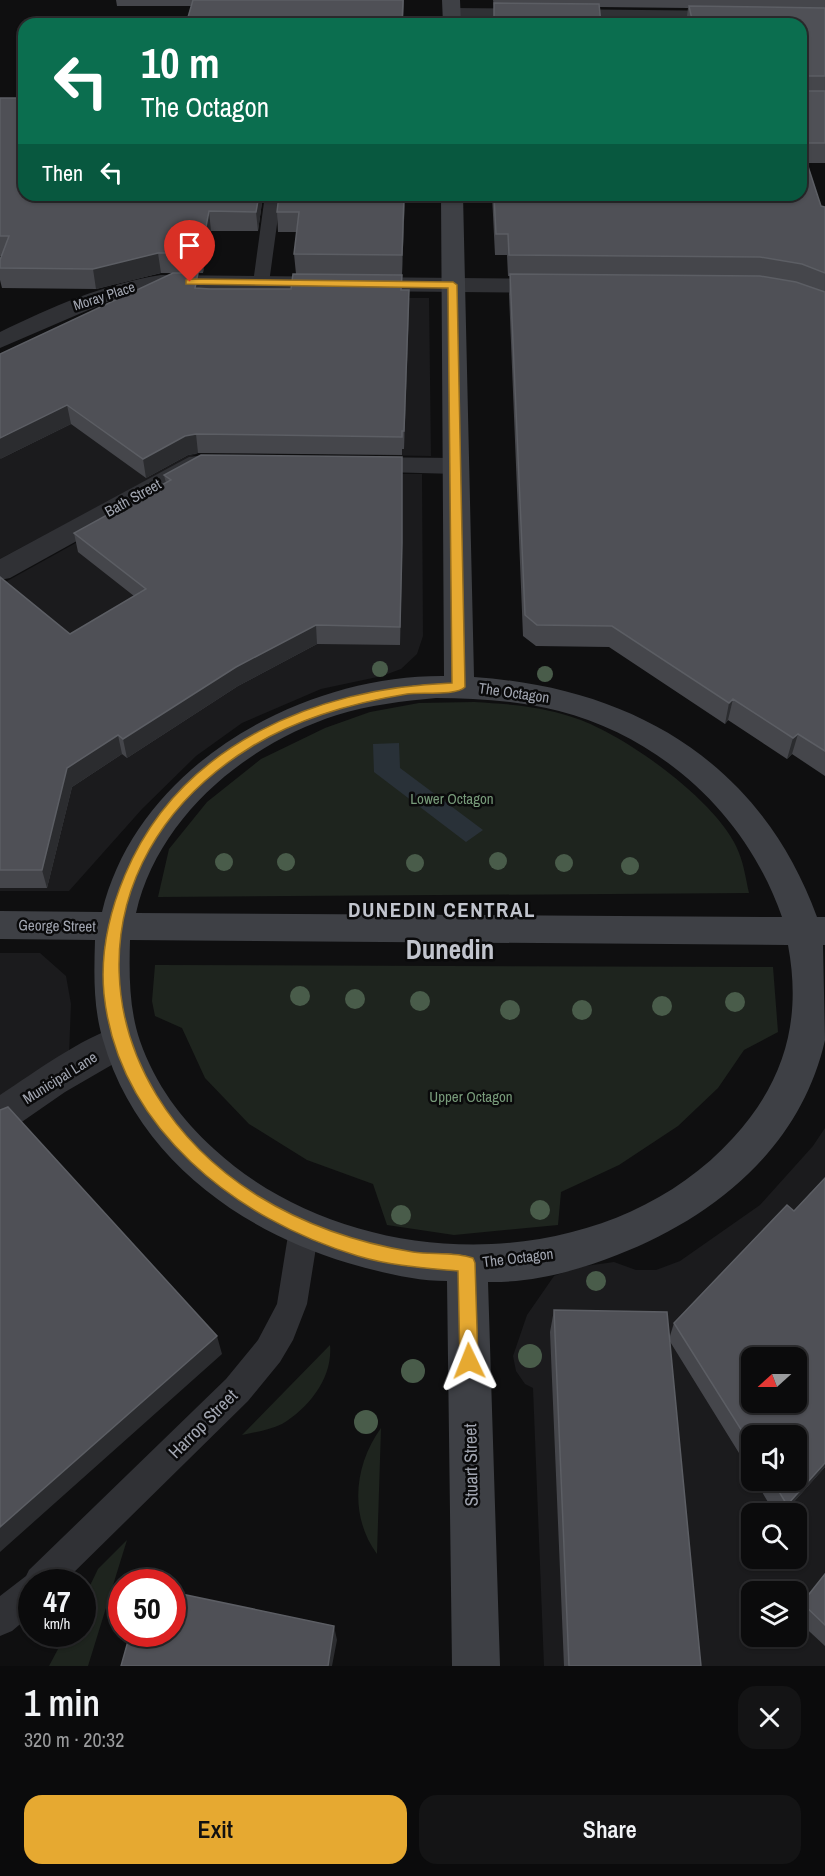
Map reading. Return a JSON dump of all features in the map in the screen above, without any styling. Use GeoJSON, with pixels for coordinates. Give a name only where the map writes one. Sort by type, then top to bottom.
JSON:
{"type":"FeatureCollection","features":[{"type":"Feature","properties":{"kind":"main road"},"geometry":{"type":"LineString","coordinates":[[452,201],[459,687]]}},
{"type":"Feature","properties":{"kind":"main road","name":"The Octagon"},"geometry":{"type":"LineString","coordinates":[[459,687],[506,690],[575,704],[619,720],[680,753],[717,781],[763,830],[795,886],[817,931],[814,990],[804,1052],[777,1111],[765,1129],[733,1164],[675,1209],[611,1239],[577,1250],[541,1257],[467,1263],[388,1256],[350,1246],[304,1229],[236,1191],[186,1149],[153,1107],[121,1041],[112,995],[114,928],[128,879],[153,831],[188,790],[228,756],[285,723],[347,701],[414,689],[459,687]]}},
{"type":"Feature","properties":{"kind":"main road","name":"George Street"},"geometry":{"type":"LineString","coordinates":[[0,925],[114,928]]}},
{"type":"Feature","properties":{"kind":"main road"},"geometry":{"type":"LineString","coordinates":[[114,928],[817,931]]}},
{"type":"Feature","properties":{"kind":"main road","name":"Stuart Street"},"geometry":{"type":"LineString","coordinates":[[467,1263],[476,1666]]}},
{"type":"Feature","properties":{"kind":"street"},"geometry":{"type":"LineString","coordinates":[[452,13],[745,17]]}},
{"type":"Feature","properties":{"kind":"street","name":"Moray Place"},"geometry":{"type":"LineString","coordinates":[[0,341],[71,306],[135,285],[161,282],[572,286]]}},
{"type":"Feature","properties":{"kind":"street","name":"Bath Street"},"geometry":{"type":"LineString","coordinates":[[0,571],[198,463],[228,463]]}},
{"type":"Feature","properties":{"kind":"street"},"geometry":{"type":"LineString","coordinates":[[336,465],[456,466]]}},
{"type":"Feature","properties":{"kind":"street","name":"Municipal Lane"},"geometry":{"type":"LineString","coordinates":[[0,1116],[51,1081],[121,1041]]}},
{"type":"Feature","properties":{"kind":"lane"},"geometry":{"type":"LineString","coordinates":[[261,283],[272,201]]}},
{"type":"Feature","properties":{"kind":"lane","name":"Harrop Street"},"geometry":{"type":"LineString","coordinates":[[53,1569],[229,1398],[269,1351],[282,1330],[292,1304],[304,1229]]}},
{"type":"Feature","properties":{"kind":"lane"},"geometry":{"type":"LineString","coordinates":[[0,1619],[18,1603]]}},
{"type":"Feature","properties":{"kind":"shaded area"},"geometry":{"type":"Polygon","coordinates":[[[134,298],[429,298],[431,456],[200,452],[0,559],[0,362],[134,298]]]}},
{"type":"Feature","properties":{"kind":"shaded area"},"geometry":{"type":"Polygon","coordinates":[[[200,474],[422,474],[423,636],[417,654],[401,669],[382,676],[321,689],[242,723],[196,756],[142,809],[69,891],[0,891],[0,585],[200,474]]]}},
{"type":"Feature","properties":{"kind":"shaded area"},"geometry":{"type":"Polygon","coordinates":[[[399,743],[400,768],[483,830],[466,842],[374,772],[373,744],[399,743]]]}},
{"type":"Feature","properties":{"kind":"shaded area"},"geometry":{"type":"Polygon","coordinates":[[[0,953],[40,953],[66,976],[71,1004],[69,1055],[0,1133],[0,953]]]}},
{"type":"Feature","properties":{"kind":"shaded area"},"geometry":{"type":"Polygon","coordinates":[[[825,1128],[825,1666],[544,1666],[533,1388],[525,1384],[516,1371],[513,1356],[527,1315],[554,1276],[578,1267],[614,1262],[636,1270],[656,1270],[680,1261],[760,1205],[813,1146],[825,1128]]]}},
{"type":"Feature","properties":{"kind":"green space","name":"Lower Octagon"},"geometry":{"type":"Polygon","coordinates":[[[474,702],[560,713],[593,725],[642,753],[691,792],[729,833],[741,858],[749,893],[158,897],[169,849],[207,802],[261,759],[325,728],[370,712],[419,703],[474,702]]]}},
{"type":"Feature","properties":{"kind":"green space","name":"Upper Octagon"},"geometry":{"type":"Polygon","coordinates":[[[155,965],[773,967],[778,1032],[744,1050],[718,1088],[678,1126],[619,1165],[561,1192],[558,1225],[454,1235],[387,1225],[373,1184],[307,1160],[249,1124],[205,1078],[182,1028],[155,1016],[152,1001],[155,965]]]}},
{"type":"Feature","properties":{"kind":"green space"},"geometry":{"type":"Polygon","coordinates":[[[330,1345],[330,1357],[324,1380],[302,1409],[282,1424],[242,1435],[330,1345]]]}},
{"type":"Feature","properties":{"kind":"green space"},"geometry":{"type":"Polygon","coordinates":[[[381,1428],[377,1554],[362,1523],[358,1491],[365,1458],[381,1428]]]}},
{"type":"Feature","properties":{"kind":"green space"},"geometry":{"type":"Polygon","coordinates":[[[127,1540],[118,1569],[108,1569],[108,1601],[96,1640],[96,1573],[127,1540]]]}},
{"type":"Feature","properties":{"kind":"green space"},"geometry":{"type":"Polygon","coordinates":[[[59,1647],[94,1647],[88,1666],[49,1666],[59,1647]]]}},
{"type":"Feature","properties":{"kind":"building"},"geometry":{"type":"Polygon","coordinates":[[[193,0],[403,0],[402,18],[188,18],[193,0]]]}},
{"type":"Feature","properties":{"kind":"building"},"geometry":{"type":"Polygon","coordinates":[[[494,3],[599,4],[600,18],[494,18],[494,3]]]}},
{"type":"Feature","properties":{"kind":"building"},"geometry":{"type":"Polygon","coordinates":[[[689,6],[825,8],[825,76],[807,76],[807,18],[692,18],[689,6]]]}},
{"type":"Feature","properties":{"kind":"building"},"geometry":{"type":"Polygon","coordinates":[[[807,91],[825,91],[825,143],[807,143],[807,91]]]}},
{"type":"Feature","properties":{"kind":"building"},"geometry":{"type":"Polygon","coordinates":[[[0,98],[18,98],[18,201],[258,201],[256,212],[209,211],[201,253],[158,253],[93,269],[0,268],[0,260],[9,236],[0,236],[0,98]]]}},
{"type":"Feature","properties":{"kind":"building"},"geometry":{"type":"Polygon","coordinates":[[[807,163],[821,206],[825,207],[825,273],[802,264],[760,257],[509,255],[508,234],[496,234],[494,201],[807,201],[807,163]]]}},
{"type":"Feature","properties":{"kind":"building"},"geometry":{"type":"Polygon","coordinates":[[[278,201],[404,201],[402,255],[294,254],[299,212],[277,212],[278,201]]]}},
{"type":"Feature","properties":{"kind":"building"},"geometry":{"type":"Polygon","coordinates":[[[173,273],[198,273],[195,288],[210,289],[291,289],[293,274],[402,275],[401,290],[409,290],[402,437],[196,434],[185,436],[143,459],[67,405],[0,438],[0,354],[173,273]]]}},
{"type":"Feature","properties":{"kind":"building"},"geometry":{"type":"Polygon","coordinates":[[[510,274],[760,276],[796,282],[825,292],[825,751],[798,734],[793,738],[733,699],[729,703],[612,626],[537,625],[525,615],[510,274]]]}},
{"type":"Feature","properties":{"kind":"building"},"geometry":{"type":"Polygon","coordinates":[[[201,455],[402,457],[400,627],[316,625],[236,667],[123,739],[118,735],[67,768],[42,870],[0,870],[0,577],[70,634],[146,589],[74,533],[171,480],[164,475],[201,455]]]}},
{"type":"Feature","properties":{"kind":"building"},"geometry":{"type":"Polygon","coordinates":[[[8,1107],[217,1336],[0,1527],[0,1110],[8,1107]]]}},
{"type":"Feature","properties":{"kind":"building"},"geometry":{"type":"Polygon","coordinates":[[[825,1178],[825,1463],[807,1483],[807,1425],[741,1425],[741,1430],[674,1323],[787,1205],[794,1211],[825,1178]]]}},
{"type":"Feature","properties":{"kind":"building"},"geometry":{"type":"Polygon","coordinates":[[[554,1310],[667,1312],[701,1666],[569,1666],[554,1310]]]}},
{"type":"Feature","properties":{"kind":"building"},"geometry":{"type":"Polygon","coordinates":[[[779,1491],[800,1491],[789,1503],[786,1503],[779,1491]]]}},
{"type":"Feature","properties":{"kind":"building"},"geometry":{"type":"Polygon","coordinates":[[[825,1574],[825,1625],[807,1608],[807,1597],[825,1574]]]}},
{"type":"Feature","properties":{"kind":"building"},"geometry":{"type":"Polygon","coordinates":[[[186,1595],[334,1626],[328,1666],[121,1666],[126,1647],[186,1647],[186,1595]]]}},
{"type":"Feature","properties":{"kind":"district","name":"DUNEDIN CENTRAL"},"geometry":{"type":"Point","coordinates":[442,910]}},
{"type":"Feature","properties":{"kind":"district","name":"Dunedin"},"geometry":{"type":"Point","coordinates":[450,950]}},
{"type":"Feature","properties":{"kind":"route"},"geometry":{"type":"LineString","coordinates":[[190,282],[453,285],[459,687],[414,689],[369,696],[305,714],[246,744],[228,756],[180,798],[153,831],[133,868],[118,907],[111,950],[111,972],[112,995],[121,1041],[153,1107],[186,1149],[206,1168],[252,1201],[304,1229],[359,1249],[414,1260],[467,1263],[469,1361]]}}]}
